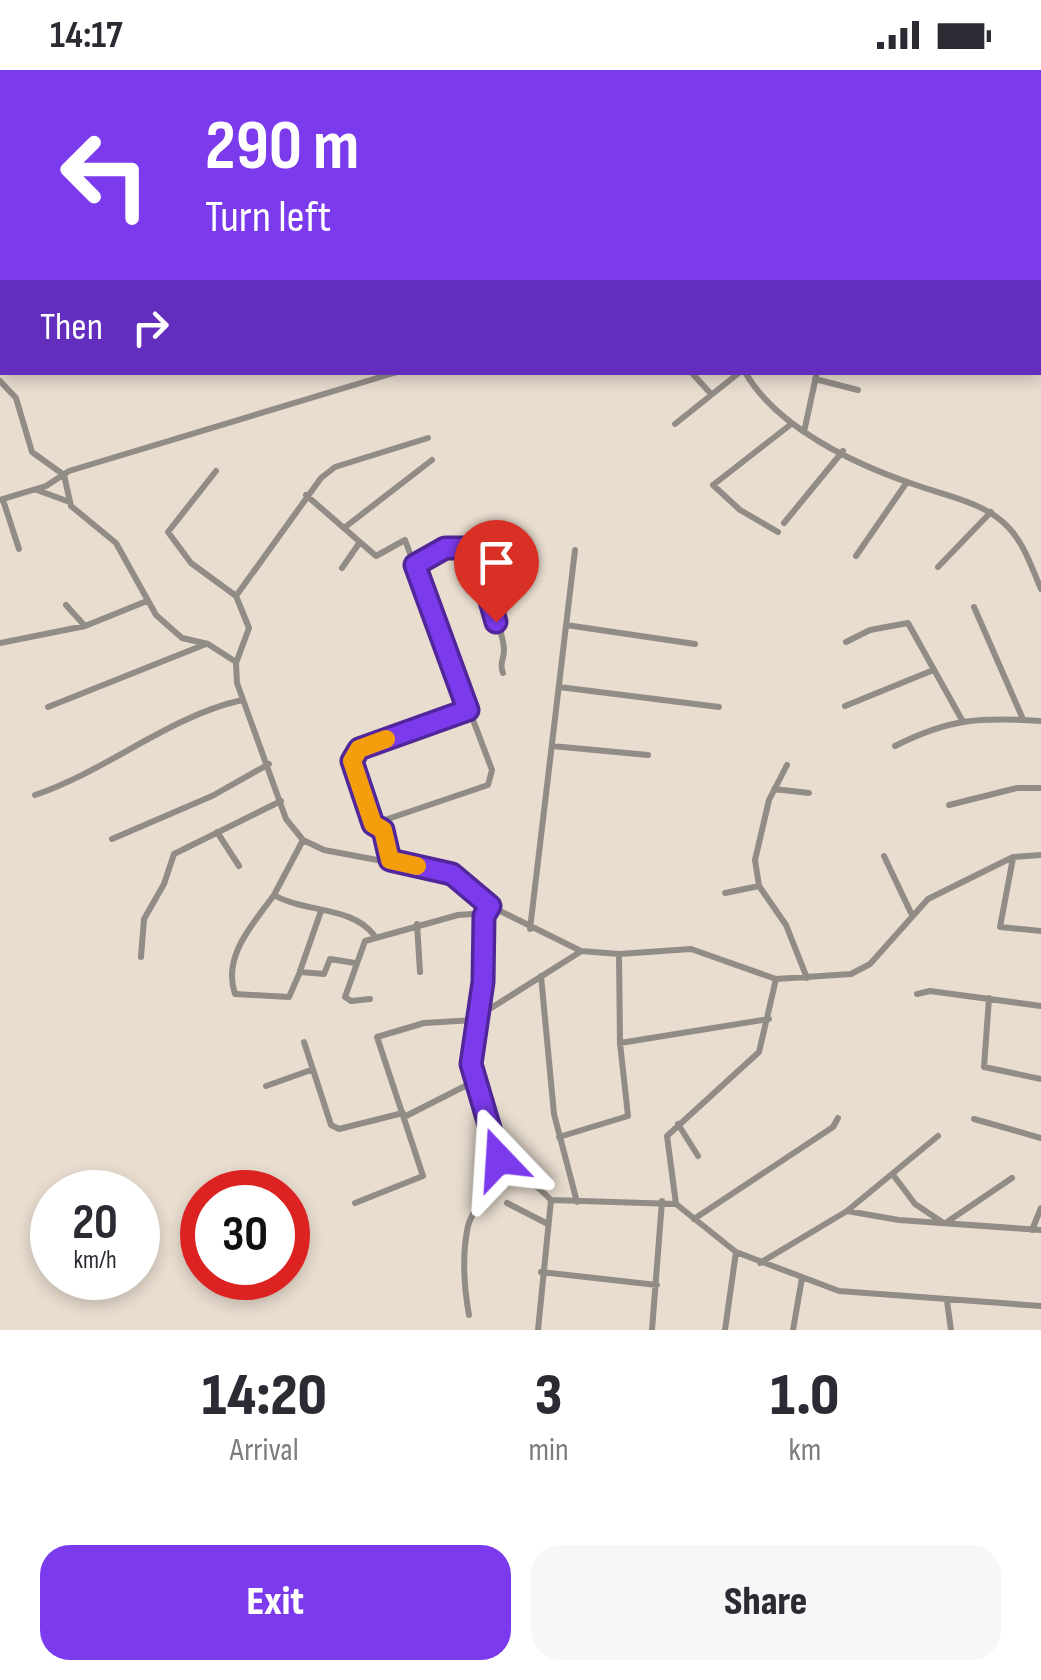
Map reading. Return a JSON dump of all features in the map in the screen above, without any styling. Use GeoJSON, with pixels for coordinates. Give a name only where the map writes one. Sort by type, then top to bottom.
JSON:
{"type":"FeatureCollection","features":[{"type":"Feature","properties":{"kind":"street"},"geometry":{"type":"LineString","coordinates":[[19,549],[2,500],[36,490],[64,475],[388,375]]}},
{"type":"Feature","properties":{"kind":"street"},"geometry":{"type":"LineString","coordinates":[[694,375],[711,394]]}},
{"type":"Feature","properties":{"kind":"street"},"geometry":{"type":"LineString","coordinates":[[675,424],[738,375]]}},
{"type":"Feature","properties":{"kind":"street"},"geometry":{"type":"LineString","coordinates":[[744,375],[767,405],[790,425],[907,482],[991,512],[1020,542],[1041,589]]}},
{"type":"Feature","properties":{"kind":"street"},"geometry":{"type":"LineString","coordinates":[[804,432],[816,376],[858,390]]}},
{"type":"Feature","properties":{"kind":"street"},"geometry":{"type":"LineString","coordinates":[[0,381],[16,398],[32,452],[64,475],[68,501]]}},
{"type":"Feature","properties":{"kind":"street"},"geometry":{"type":"LineString","coordinates":[[778,532],[740,510],[713,485],[790,425]]}},
{"type":"Feature","properties":{"kind":"street"},"geometry":{"type":"LineString","coordinates":[[236,596],[306,495],[334,467],[428,438]]}},
{"type":"Feature","properties":{"kind":"street"},"geometry":{"type":"LineString","coordinates":[[784,523],[843,451]]}},
{"type":"Feature","properties":{"kind":"street"},"geometry":{"type":"LineString","coordinates":[[344,528],[432,460]]}},
{"type":"Feature","properties":{"kind":"street"},"geometry":{"type":"LineString","coordinates":[[216,470],[168,532],[191,563],[236,596],[249,628],[236,663],[242,700],[269,764],[286,819],[302,840],[334,852],[452,874],[490,906],[581,951],[619,954],[691,949],[776,978],[850,974],[870,964],[928,899],[1013,857],[1041,854]]}},
{"type":"Feature","properties":{"kind":"street"},"geometry":{"type":"LineString","coordinates":[[856,556],[907,482]]}},
{"type":"Feature","properties":{"kind":"street"},"geometry":{"type":"LineString","coordinates":[[36,490],[68,501],[113,540],[156,616],[182,638],[208,644],[236,663]]}},
{"type":"Feature","properties":{"kind":"street"},"geometry":{"type":"LineString","coordinates":[[306,495],[376,556],[405,540],[492,770],[488,786],[373,824]]}},
{"type":"Feature","properties":{"kind":"street"},"geometry":{"type":"LineString","coordinates":[[938,566],[991,512]]}},
{"type":"Feature","properties":{"kind":"street"},"geometry":{"type":"LineString","coordinates":[[342,568],[360,542]]}},
{"type":"Feature","properties":{"kind":"street"},"geometry":{"type":"LineString","coordinates":[[415,565],[445,548],[463,548],[488,594],[504,650],[500,665],[503,673]]}},
{"type":"Feature","properties":{"kind":"street"},"geometry":{"type":"LineString","coordinates":[[530,929],[575,550]]}},
{"type":"Feature","properties":{"kind":"street"},"geometry":{"type":"LineString","coordinates":[[1030,563],[1041,562]]}},
{"type":"Feature","properties":{"kind":"street"},"geometry":{"type":"LineString","coordinates":[[0,643],[85,626],[147,601]]}},
{"type":"Feature","properties":{"kind":"street"},"geometry":{"type":"LineString","coordinates":[[66,605],[85,626]]}},
{"type":"Feature","properties":{"kind":"street"},"geometry":{"type":"LineString","coordinates":[[974,606],[1022,717]]}},
{"type":"Feature","properties":{"kind":"street"},"geometry":{"type":"LineString","coordinates":[[846,642],[870,630],[908,623],[962,720]]}},
{"type":"Feature","properties":{"kind":"street"},"geometry":{"type":"LineString","coordinates":[[566,625],[695,644]]}},
{"type":"Feature","properties":{"kind":"street"},"geometry":{"type":"LineString","coordinates":[[48,707],[208,644]]}},
{"type":"Feature","properties":{"kind":"street"},"geometry":{"type":"LineString","coordinates":[[845,706],[932,671]]}},
{"type":"Feature","properties":{"kind":"street"},"geometry":{"type":"LineString","coordinates":[[559,687],[719,707]]}},
{"type":"Feature","properties":{"kind":"street"},"geometry":{"type":"LineString","coordinates":[[35,794],[62,785],[196,713],[242,700]]}},
{"type":"Feature","properties":{"kind":"street"},"geometry":{"type":"LineString","coordinates":[[390,860],[383,830],[373,824],[352,761],[355,753],[468,710]]}},
{"type":"Feature","properties":{"kind":"street"},"geometry":{"type":"LineString","coordinates":[[896,746],[962,720],[1022,717],[1041,721]]}},
{"type":"Feature","properties":{"kind":"street"},"geometry":{"type":"LineString","coordinates":[[552,746],[648,755]]}},
{"type":"Feature","properties":{"kind":"street"},"geometry":{"type":"LineString","coordinates":[[112,840],[212,796],[269,764]]}},
{"type":"Feature","properties":{"kind":"street"},"geometry":{"type":"LineString","coordinates":[[787,765],[774,789],[755,860],[758,886],[786,925],[808,978]]}},
{"type":"Feature","properties":{"kind":"street"},"geometry":{"type":"LineString","coordinates":[[949,805],[1017,788],[1041,788]]}},
{"type":"Feature","properties":{"kind":"street"},"geometry":{"type":"LineString","coordinates":[[774,789],[810,793]]}},
{"type":"Feature","properties":{"kind":"street"},"geometry":{"type":"LineString","coordinates":[[141,956],[144,919],[164,884],[174,854],[281,801]]}},
{"type":"Feature","properties":{"kind":"street"},"geometry":{"type":"LineString","coordinates":[[217,832],[239,866]]}},
{"type":"Feature","properties":{"kind":"street"},"geometry":{"type":"LineString","coordinates":[[302,840],[274,895],[247,929],[234,959],[233,991],[289,996],[320,911]]}},
{"type":"Feature","properties":{"kind":"street"},"geometry":{"type":"LineString","coordinates":[[884,856],[911,914]]}},
{"type":"Feature","properties":{"kind":"street"},"geometry":{"type":"LineString","coordinates":[[1013,857],[1000,927],[1041,932]]}},
{"type":"Feature","properties":{"kind":"street"},"geometry":{"type":"LineString","coordinates":[[725,892],[758,886]]}},
{"type":"Feature","properties":{"kind":"street"},"geometry":{"type":"LineString","coordinates":[[274,895],[359,919],[374,935]]}},
{"type":"Feature","properties":{"kind":"street"},"geometry":{"type":"LineString","coordinates":[[490,906],[484,916],[473,1082],[497,1152],[550,1200],[676,1204],[736,1252],[759,1264],[839,1291],[1041,1306]]}},
{"type":"Feature","properties":{"kind":"street"},"geometry":{"type":"LineString","coordinates":[[370,999],[346,1000],[365,940],[458,915],[484,916]]}},
{"type":"Feature","properties":{"kind":"street"},"geometry":{"type":"LineString","coordinates":[[417,924],[420,972]]}},
{"type":"Feature","properties":{"kind":"street"},"geometry":{"type":"LineString","coordinates":[[354,1204],[424,1176],[377,1036],[424,1023],[478,1018],[581,951]]}},
{"type":"Feature","properties":{"kind":"street"},"geometry":{"type":"LineString","coordinates":[[559,1137],[628,1116],[620,1043],[619,954]]}},
{"type":"Feature","properties":{"kind":"street"},"geometry":{"type":"LineString","coordinates":[[300,972],[324,974],[330,958],[355,963]]}},
{"type":"Feature","properties":{"kind":"street"},"geometry":{"type":"LineString","coordinates":[[540,976],[559,1137],[577,1202]]}},
{"type":"Feature","properties":{"kind":"street"},"geometry":{"type":"LineString","coordinates":[[676,1204],[667,1136],[759,1052],[776,978]]}},
{"type":"Feature","properties":{"kind":"street"},"geometry":{"type":"LineString","coordinates":[[917,994],[1041,1006]]}},
{"type":"Feature","properties":{"kind":"street"},"geometry":{"type":"LineString","coordinates":[[989,998],[984,1067],[1041,1078]]}},
{"type":"Feature","properties":{"kind":"street"},"geometry":{"type":"LineString","coordinates":[[620,1043],[769,1018]]}},
{"type":"Feature","properties":{"kind":"street"},"geometry":{"type":"LineString","coordinates":[[304,1042],[331,1125],[339,1129],[404,1115],[473,1082]]}},
{"type":"Feature","properties":{"kind":"street"},"geometry":{"type":"LineString","coordinates":[[266,1086],[311,1070]]}},
{"type":"Feature","properties":{"kind":"street"},"geometry":{"type":"LineString","coordinates":[[694,1219],[833,1128],[838,1118]]}},
{"type":"Feature","properties":{"kind":"street"},"geometry":{"type":"LineString","coordinates":[[974,1118],[1041,1138]]}},
{"type":"Feature","properties":{"kind":"street"},"geometry":{"type":"LineString","coordinates":[[678,1124],[698,1156]]}},
{"type":"Feature","properties":{"kind":"street"},"geometry":{"type":"LineString","coordinates":[[759,1264],[847,1211],[875,1184],[894,1176],[938,1136]]}},
{"type":"Feature","properties":{"kind":"street"},"geometry":{"type":"LineString","coordinates":[[470,1315],[465,1270],[468,1222],[490,1188],[497,1152]]}},
{"type":"Feature","properties":{"kind":"street"},"geometry":{"type":"LineString","coordinates":[[894,1176],[915,1204],[945,1222]]}},
{"type":"Feature","properties":{"kind":"street"},"geometry":{"type":"LineString","coordinates":[[945,1222],[1012,1178]]}},
{"type":"Feature","properties":{"kind":"street"},"geometry":{"type":"LineString","coordinates":[[538,1330],[550,1200]]}},
{"type":"Feature","properties":{"kind":"street"},"geometry":{"type":"LineString","coordinates":[[652,1330],[662,1201]]}},
{"type":"Feature","properties":{"kind":"street"},"geometry":{"type":"LineString","coordinates":[[506,1203],[546,1224]]}},
{"type":"Feature","properties":{"kind":"street"},"geometry":{"type":"LineString","coordinates":[[847,1211],[1036,1230],[1041,1208]]}},
{"type":"Feature","properties":{"kind":"street"},"geometry":{"type":"LineString","coordinates":[[725,1330],[736,1252]]}},
{"type":"Feature","properties":{"kind":"street"},"geometry":{"type":"LineString","coordinates":[[542,1272],[656,1285]]}},
{"type":"Feature","properties":{"kind":"street"},"geometry":{"type":"LineString","coordinates":[[793,1330],[802,1278]]}},
{"type":"Feature","properties":{"kind":"street"},"geometry":{"type":"LineString","coordinates":[[947,1301],[951,1330]]}},
{"type":"Feature","properties":{"kind":"slow traffic"},"geometry":{"type":"LineString","coordinates":[[386,739],[359,749],[352,761],[373,824],[383,830],[390,860],[417,866]]}},
{"type":"Feature","properties":{"kind":"route"},"geometry":{"type":"LineString","coordinates":[[496,622],[488,594],[463,548],[445,548],[415,565],[468,710],[359,749],[352,761],[373,824],[383,830],[390,860],[452,874],[490,906],[484,916],[483,982],[471,1064],[480,1108],[499,1159]]}}]}
